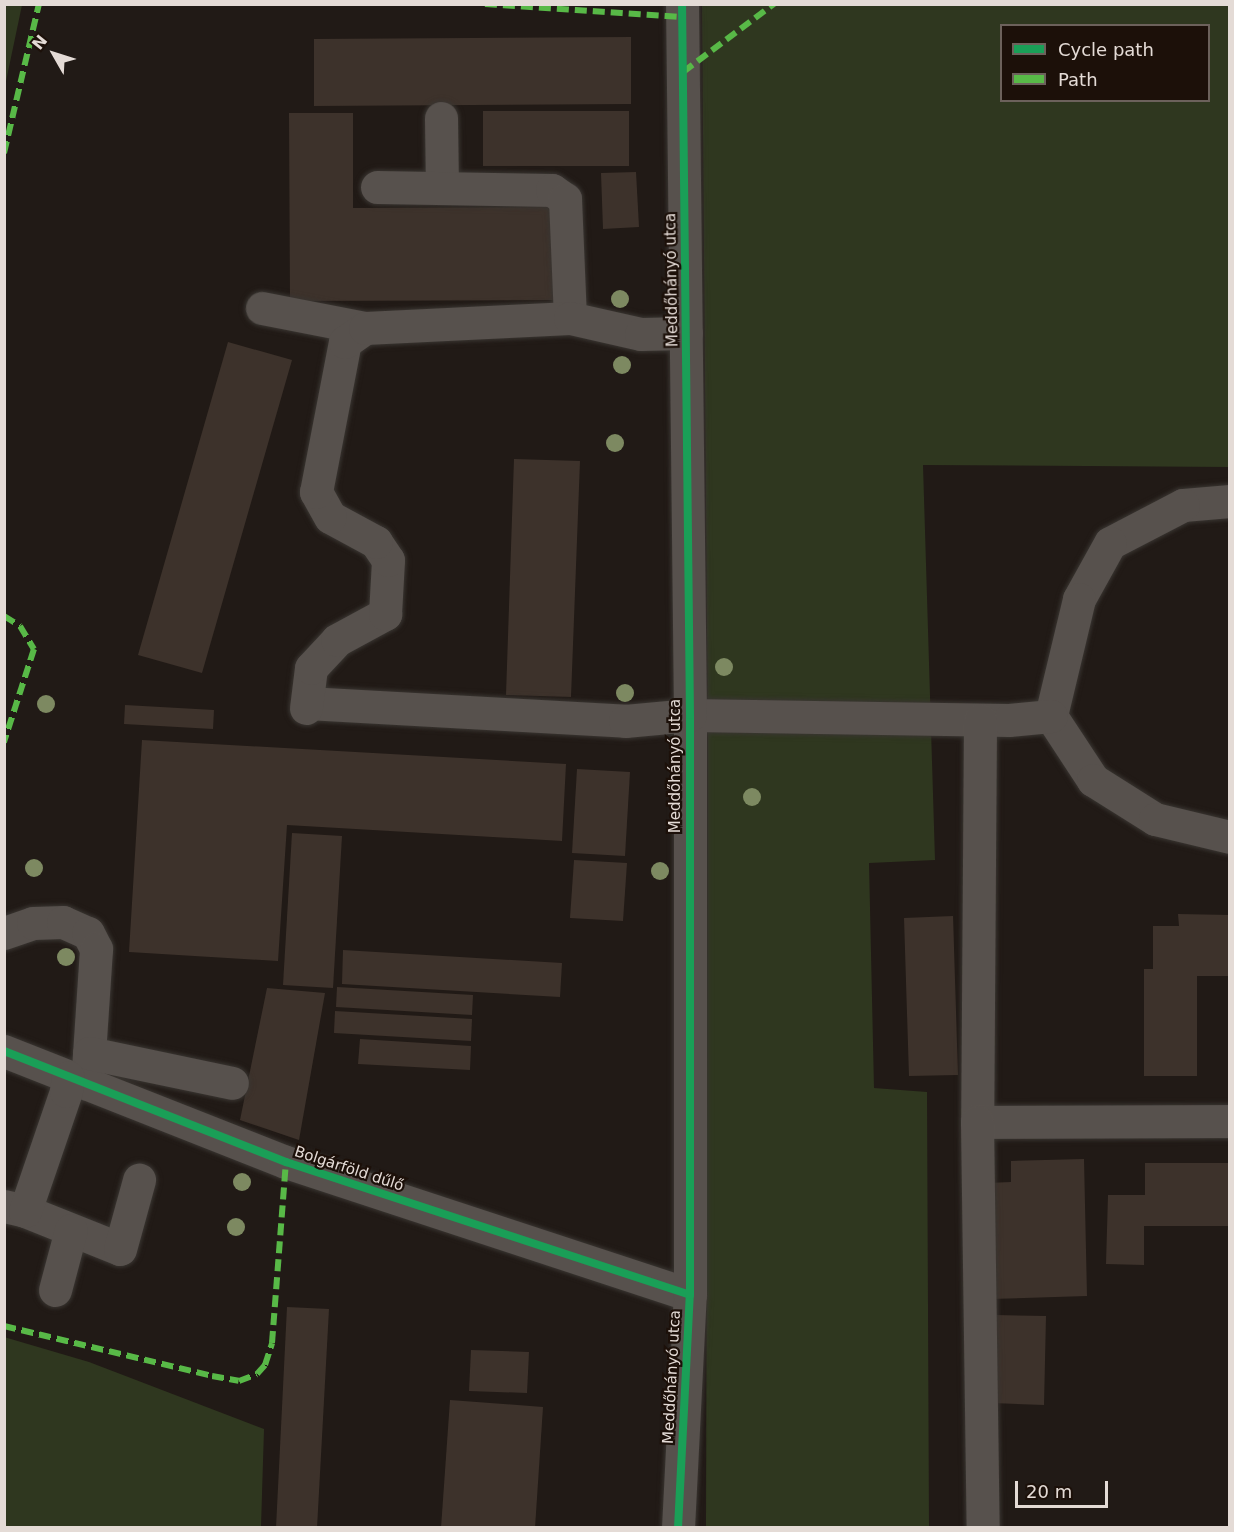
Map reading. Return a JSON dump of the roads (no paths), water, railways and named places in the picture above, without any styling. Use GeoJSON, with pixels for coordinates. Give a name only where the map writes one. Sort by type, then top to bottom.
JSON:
{"type":"FeatureCollection","features":[{"type":"Feature","properties":{"kind":"street","name":"Meddőhányó utca"},"geometry":{"type":"LineString","coordinates":[[678,1527],[690,1295],[690,715],[682,4]]}},
{"type":"Feature","properties":{"kind":"street"},"geometry":{"type":"LineString","coordinates":[[441,118],[442,188]]}},
{"type":"Feature","properties":{"kind":"street"},"geometry":{"type":"LineString","coordinates":[[377,187],[552,190],[565,199],[570,318]]}},
{"type":"Feature","properties":{"kind":"street"},"geometry":{"type":"LineString","coordinates":[[262,308],[364,328],[570,318],[641,334],[686,333]]}},
{"type":"Feature","properties":{"kind":"street"},"geometry":{"type":"LineString","coordinates":[[364,328],[345,342],[316,492],[330,517],[376,542],[388,560],[385,614],[337,640],[310,668],[307,706],[626,721],[690,715],[980,720],[1051,716]]}},
{"type":"Feature","properties":{"kind":"street"},"geometry":{"type":"LineString","coordinates":[[1230,501],[1183,505],[1110,543],[1079,599],[1051,716],[1094,780],[1155,819],[1230,837]]}},
{"type":"Feature","properties":{"kind":"street"},"geometry":{"type":"LineString","coordinates":[[980,720],[976,1122],[983,1527]]}},
{"type":"Feature","properties":{"kind":"street"},"geometry":{"type":"LineString","coordinates":[[4,933],[33,923],[63,922],[88,933],[96,949],[81,1071],[15,1209],[120,1249],[139,1180]]}},
{"type":"Feature","properties":{"kind":"street","name":"Bolgárföld dűlő"},"geometry":{"type":"LineString","coordinates":[[4,1051],[81,1071],[286,1162],[690,1295]]}},
{"type":"Feature","properties":{"kind":"street"},"geometry":{"type":"LineString","coordinates":[[81,1071],[232,1083]]}},
{"type":"Feature","properties":{"kind":"street"},"geometry":{"type":"LineString","coordinates":[[976,1122],[1230,1120]]}},
{"type":"Feature","properties":{"kind":"street"},"geometry":{"type":"LineString","coordinates":[[55,1290],[71,1230]]}}]}
